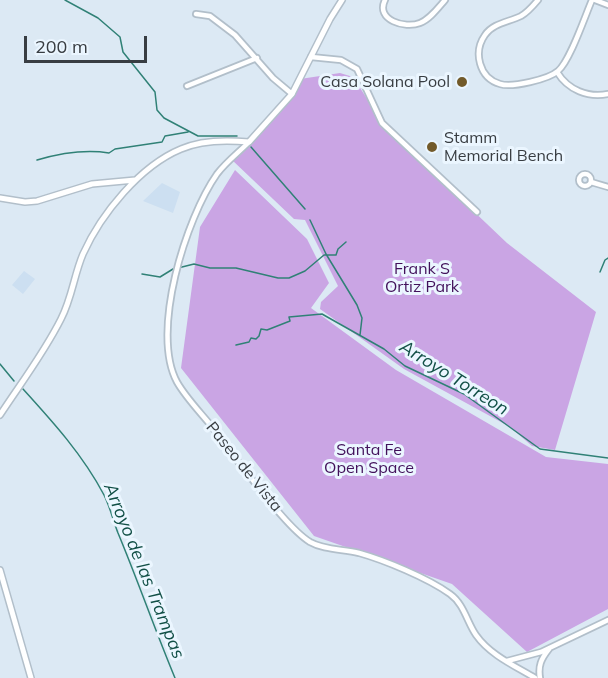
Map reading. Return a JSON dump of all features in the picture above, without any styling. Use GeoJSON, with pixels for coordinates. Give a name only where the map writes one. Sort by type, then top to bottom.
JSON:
{"type":"FeatureCollection","features":[{"type":"Feature","properties":{"kind":"street"},"geometry":{"type":"LineString","coordinates":[[0,415],[36,362],[62,317],[82,256],[122,194],[135,180],[172,153],[188,146],[206,143],[249,142],[292,94],[342,0]]}},
{"type":"Feature","properties":{"kind":"street"},"geometry":{"type":"LineString","coordinates":[[385,0],[382,6],[385,14],[393,21],[406,25],[424,21],[445,0]]}},
{"type":"Feature","properties":{"kind":"street"},"geometry":{"type":"LineString","coordinates":[[538,0],[523,14],[489,30],[479,48],[479,60],[484,73],[498,84],[516,85],[557,72],[566,60],[593,0],[608,5]]}},
{"type":"Feature","properties":{"kind":"street"},"geometry":{"type":"LineString","coordinates":[[196,14],[210,16],[235,36],[273,78],[292,94]]}},
{"type":"Feature","properties":{"kind":"street"},"geometry":{"type":"LineString","coordinates":[[311,57],[341,60],[357,69],[382,123],[477,212]]}},
{"type":"Feature","properties":{"kind":"street"},"geometry":{"type":"LineString","coordinates":[[188,86],[256,58]]}},
{"type":"Feature","properties":{"kind":"street"},"geometry":{"type":"LineString","coordinates":[[557,72],[567,84],[581,93],[608,94]]}},
{"type":"Feature","properties":{"kind":"street","name":"Paseo de Vista"},"geometry":{"type":"LineString","coordinates":[[249,142],[225,164],[209,188],[194,220],[177,269],[170,294],[167,328],[170,360],[176,381],[244,470],[300,534],[318,545],[372,557],[450,594],[466,614],[476,635],[489,649],[534,678]]}},
{"type":"Feature","properties":{"kind":"street"},"geometry":{"type":"LineString","coordinates":[[0,198],[25,202],[37,201],[92,184],[135,180]]}},
{"type":"Feature","properties":{"kind":"street"},"geometry":{"type":"LineString","coordinates":[[591,182],[608,187]]}},
{"type":"Feature","properties":{"kind":"street"},"geometry":{"type":"LineString","coordinates":[[0,570],[31,678]]}},
{"type":"Feature","properties":{"kind":"street"},"geometry":{"type":"LineString","coordinates":[[507,661],[541,652],[608,620]]}},
{"type":"Feature","properties":{"kind":"street"},"geometry":{"type":"LineString","coordinates":[[540,678],[538,669],[543,657],[551,647]]}},
{"type":"Feature","properties":{"kind":"shaded area"},"geometry":{"type":"Polygon","coordinates":[[[162,183],[180,192],[173,213],[143,201],[162,183]]]}},
{"type":"Feature","properties":{"kind":"shaded area"},"geometry":{"type":"Polygon","coordinates":[[[24,271],[35,279],[23,294],[12,285],[24,271]]]}},
{"type":"Feature","properties":{"kind":"green space","name":"Frank S Ortiz Park"},"geometry":{"type":"Polygon","coordinates":[[[340,73],[353,77],[386,128],[507,243],[596,312],[555,450],[532,446],[510,427],[404,369],[320,309],[321,302],[338,286],[305,220],[294,219],[231,159],[269,119],[300,79],[340,73]]]}},
{"type":"Feature","properties":{"kind":"green space","name":"Santa Fe Open Space"},"geometry":{"type":"Polygon","coordinates":[[[235,170],[307,239],[329,283],[311,308],[396,370],[546,457],[608,464],[608,609],[527,652],[452,584],[314,536],[181,368],[200,227],[235,170]]]}},
{"type":"Feature","properties":{"kind":"waterway"},"geometry":{"type":"LineString","coordinates":[[65,0],[98,18],[120,37],[123,52],[155,92],[157,110],[164,118],[198,136],[237,136]]}},
{"type":"Feature","properties":{"kind":"waterway"},"geometry":{"type":"LineString","coordinates":[[37,160],[73,152],[109,153],[115,149],[162,142],[165,136],[188,132]]}},
{"type":"Feature","properties":{"kind":"waterway"},"geometry":{"type":"LineString","coordinates":[[251,147],[305,209]]}},
{"type":"Feature","properties":{"kind":"waterway"},"geometry":{"type":"LineString","coordinates":[[310,220],[326,254],[357,305],[362,318],[360,335]]}},
{"type":"Feature","properties":{"kind":"waterway"},"geometry":{"type":"LineString","coordinates":[[178,268],[194,264],[210,268],[236,268],[278,278],[289,278],[305,271],[324,255],[336,255],[338,249],[346,242]]}},
{"type":"Feature","properties":{"kind":"waterway"},"geometry":{"type":"LineString","coordinates":[[600,272],[608,258]]}},
{"type":"Feature","properties":{"kind":"waterway"},"geometry":{"type":"LineString","coordinates":[[142,274],[160,277],[173,269]]}},
{"type":"Feature","properties":{"kind":"waterway","name":"Arroyo Torreon"},"geometry":{"type":"LineString","coordinates":[[236,345],[249,342],[251,338],[256,339],[261,329],[267,330],[290,321],[289,317],[322,314],[384,349],[405,366],[464,394],[540,449],[608,458]]}},
{"type":"Feature","properties":{"kind":"waterway","name":"Arroyo de las Trampas"},"geometry":{"type":"LineString","coordinates":[[0,364],[14,381]]}},
{"type":"Feature","properties":{"kind":"waterway","name":"Arroyo de las Trampas"},"geometry":{"type":"LineString","coordinates":[[23,389],[77,453],[104,495],[175,678]]}},
{"type":"Feature","properties":{"kind":"place","name":"Casa Solana Pool"},"geometry":{"type":"Point","coordinates":[462,82]}},
{"type":"Feature","properties":{"kind":"place","name":"Stamm Memorial Bench"},"geometry":{"type":"Point","coordinates":[432,147]}}]}
